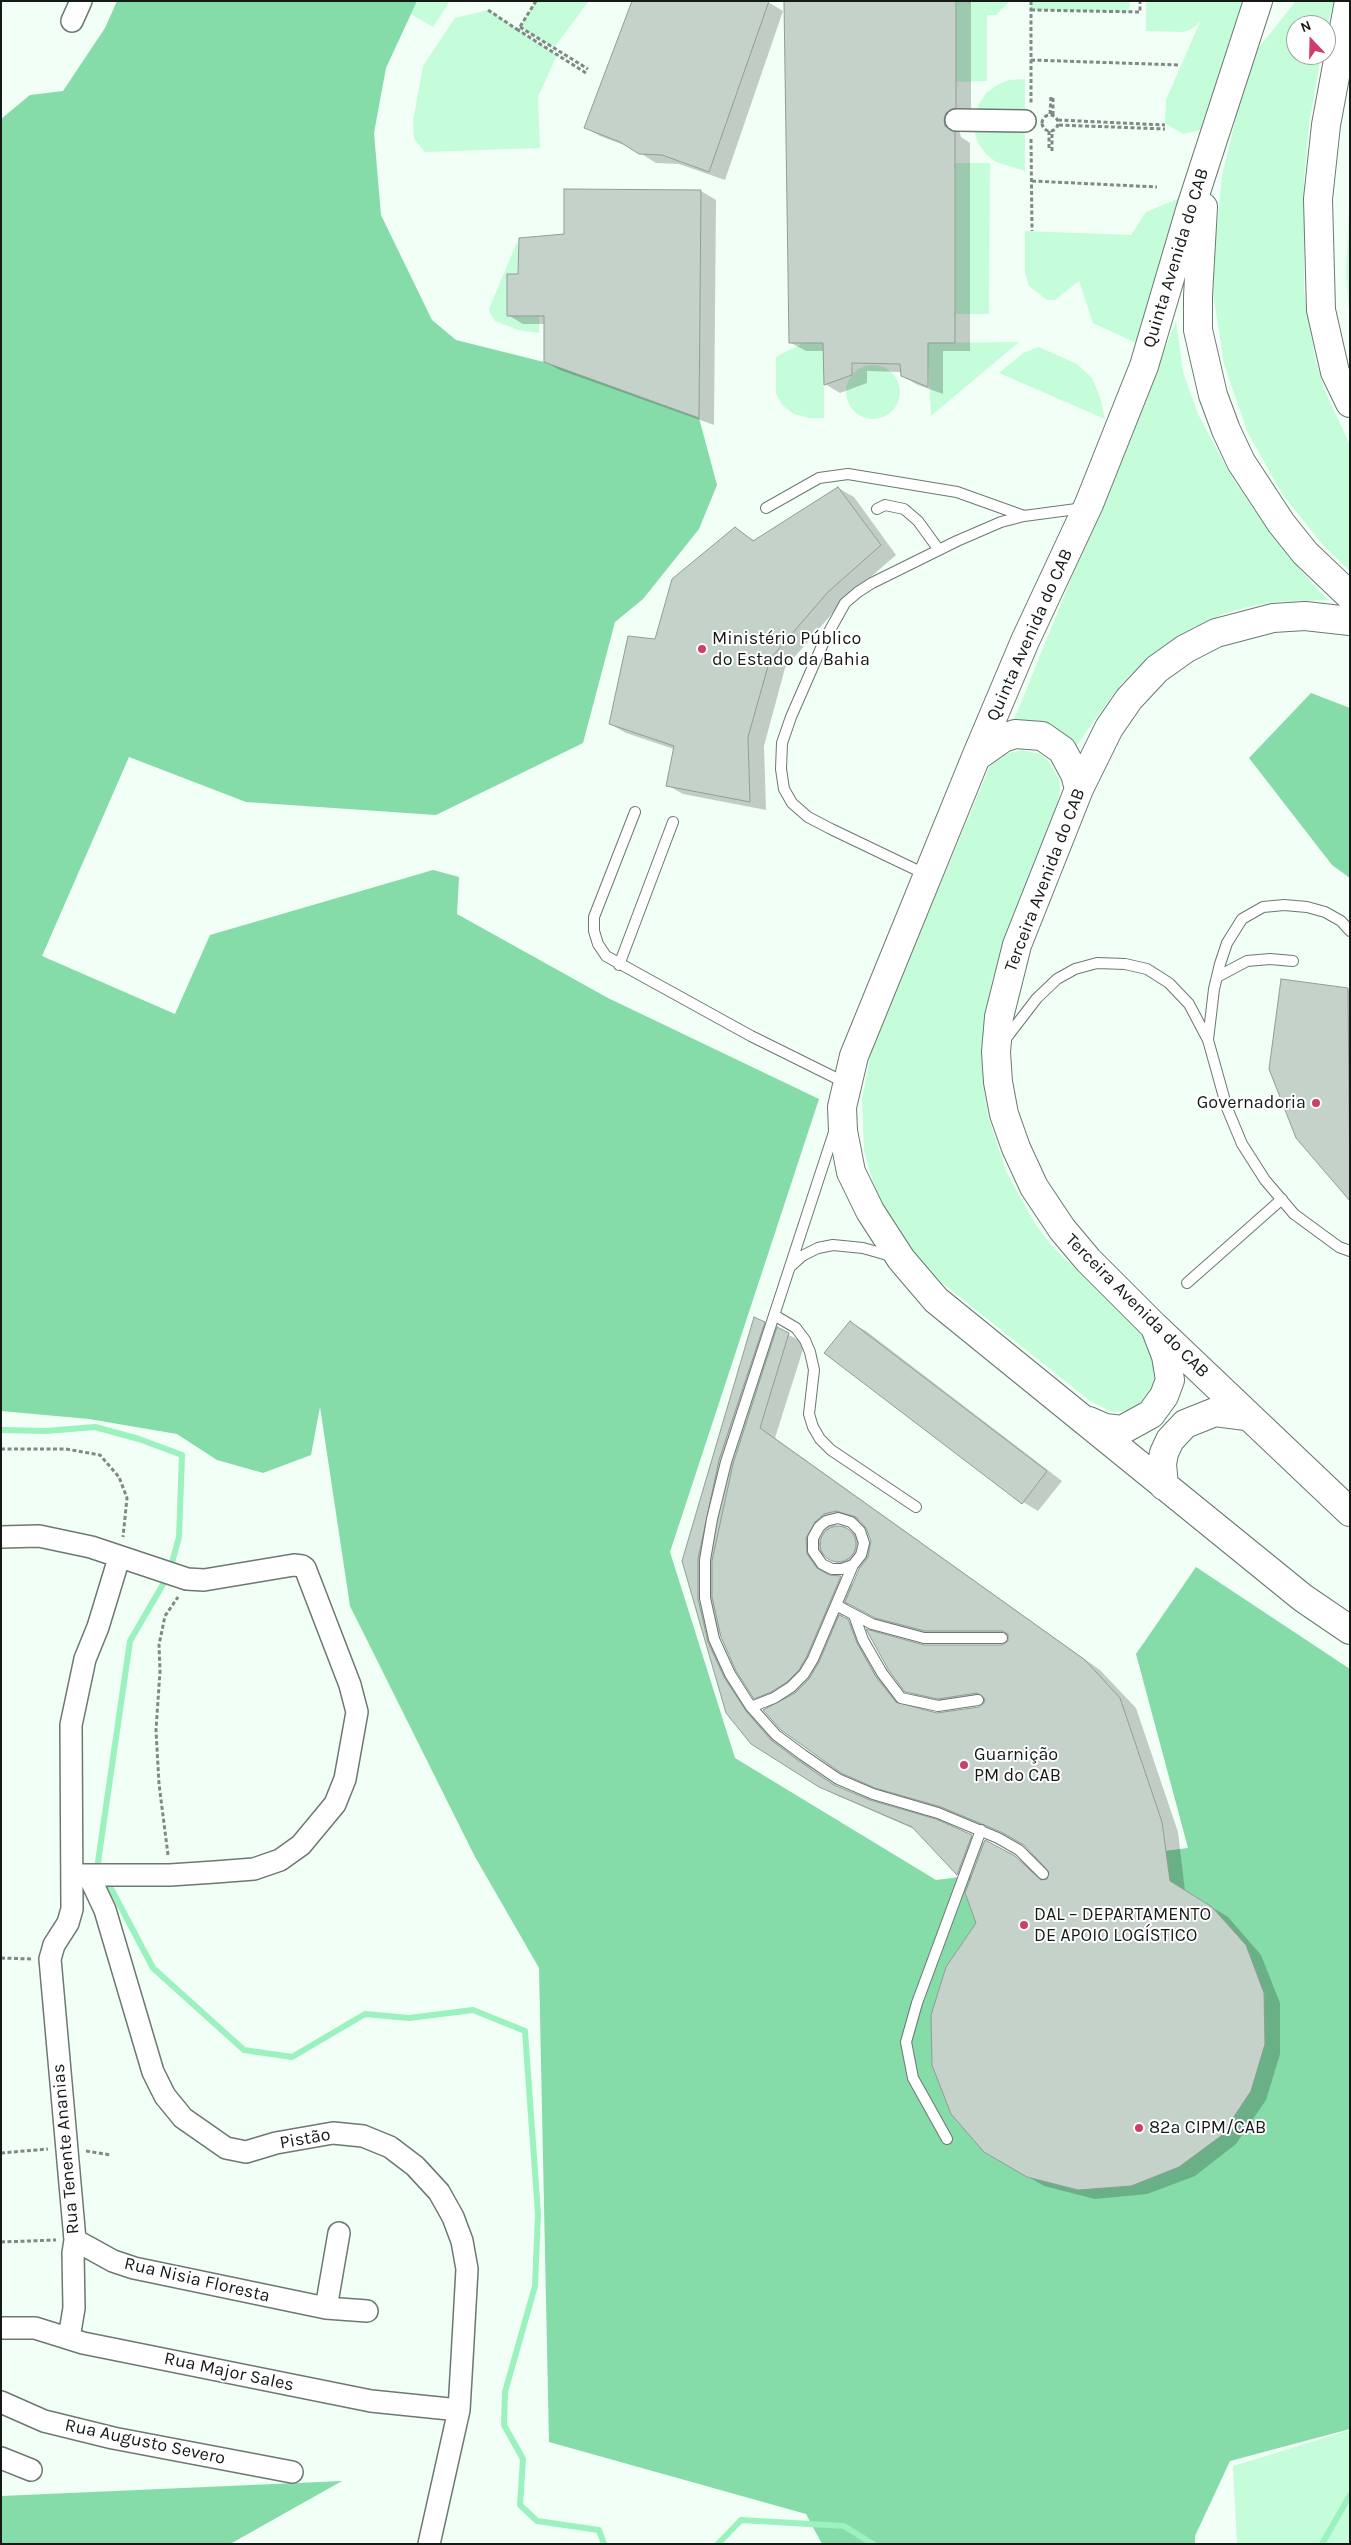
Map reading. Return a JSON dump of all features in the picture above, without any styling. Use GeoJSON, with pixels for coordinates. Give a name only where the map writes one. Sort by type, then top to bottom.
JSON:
{"type":"FeatureCollection","features":[{"type":"Feature","properties":{"kind":"main road","name":"Quinta Avenida do CAB"},"geometry":{"type":"LineString","coordinates":[[901,1259],[874,1218],[852,1172],[843,1130],[844,1095],[854,1056],[976,757],[1025,641],[1087,508],[1144,366],[1208,153],[1258,1]]}},
{"type":"Feature","properties":{"kind":"main road"},"geometry":{"type":"LineString","coordinates":[[1349,1],[1326,125],[1318,199],[1321,310],[1335,372],[1350,403]]}},
{"type":"Feature","properties":{"kind":"main road"},"geometry":{"type":"LineString","coordinates":[[1208,153],[1201,227],[1198,330],[1213,395],[1241,462],[1260,494],[1305,553],[1350,596]]}},
{"type":"Feature","properties":{"kind":"main road","name":"Terceira Avenida do CAB"},"geometry":{"type":"LineString","coordinates":[[1350,620],[1305,616],[1273,618],[1216,633],[1185,649],[1156,669],[1129,699],[1109,728],[1079,789],[1017,945],[999,1017],[996,1052],[998,1082],[1004,1114],[1034,1187],[1062,1229],[1088,1260],[1154,1326],[1246,1416],[1350,1512]]}},
{"type":"Feature","properties":{"kind":"main road"},"geometry":{"type":"LineString","coordinates":[[976,757],[1002,738],[1015,734],[1042,736],[1062,750],[1075,774],[1079,789]]}},
{"type":"Feature","properties":{"kind":"main road"},"geometry":{"type":"LineString","coordinates":[[901,1259],[936,1300],[1303,1598],[1350,1630]]}},
{"type":"Feature","properties":{"kind":"main road"},"geometry":{"type":"LineString","coordinates":[[1080,1418],[1105,1428],[1122,1430],[1136,1424],[1151,1414],[1164,1396],[1170,1380],[1166,1356],[1154,1326]]}},
{"type":"Feature","properties":{"kind":"main road"},"geometry":{"type":"LineString","coordinates":[[1164,1486],[1162,1464],[1164,1453],[1170,1440],[1185,1424],[1215,1412],[1246,1416]]}},
{"type":"Feature","properties":{"kind":"street"},"geometry":{"type":"LineString","coordinates":[[72,21],[81,1]]}},
{"type":"Feature","properties":{"kind":"street"},"geometry":{"type":"LineString","coordinates":[[956,120],[1029,122]]}},
{"type":"Feature","properties":{"kind":"street"},"geometry":{"type":"LineString","coordinates":[[1,1537],[40,1536],[91,1547],[119,1558],[187,1579],[204,1580],[294,1565],[305,1568],[350,1685],[357,1712],[345,1779],[335,1804],[302,1845],[280,1860],[254,1869],[170,1876],[81,1875]]}},
{"type":"Feature","properties":{"kind":"street"},"geometry":{"type":"LineString","coordinates":[[50,1959],[54,1944],[68,1923],[81,1875],[72,1726],[85,1659],[98,1627],[119,1558]]}},
{"type":"Feature","properties":{"kind":"street","name":"Pistão"},"geometry":{"type":"LineString","coordinates":[[81,1875],[110,1926],[153,2072],[165,2096],[183,2118],[226,2148],[246,2152],[333,2133],[363,2136],[390,2147],[415,2166],[439,2192],[453,2217],[462,2240],[467,2269],[459,2410],[429,2544]]}},
{"type":"Feature","properties":{"kind":"street","name":"Rua Tenente Ananias"},"geometry":{"type":"LineString","coordinates":[[50,1959],[75,2240],[73,2254],[74,2308],[69,2338]]}},
{"type":"Feature","properties":{"kind":"street"},"geometry":{"type":"LineString","coordinates":[[326,2308],[339,2234]]}},
{"type":"Feature","properties":{"kind":"street","name":"Rua Nisia Floresta"},"geometry":{"type":"LineString","coordinates":[[75,2240],[106,2258],[134,2268],[326,2308],[367,2311]]}},
{"type":"Feature","properties":{"kind":"street","name":"Rua Major Sales"},"geometry":{"type":"LineString","coordinates":[[1,2328],[35,2328],[69,2338],[371,2401],[459,2410]]}},
{"type":"Feature","properties":{"kind":"street","name":"Rua Augusto Severo"},"geometry":{"type":"LineString","coordinates":[[1,2402],[44,2421],[113,2438],[292,2472]]}},
{"type":"Feature","properties":{"kind":"street"},"geometry":{"type":"LineString","coordinates":[[1,2458],[31,2470]]}},
{"type":"Feature","properties":{"kind":"lane"},"geometry":{"type":"LineString","coordinates":[[766,508],[819,478],[848,474],[957,492],[1024,516]]}},
{"type":"Feature","properties":{"kind":"lane"},"geometry":{"type":"LineString","coordinates":[[877,509],[885,504],[904,509],[918,521],[939,550]]}},
{"type":"Feature","properties":{"kind":"lane"},"geometry":{"type":"LineString","coordinates":[[927,875],[808,817],[792,803],[784,789],[781,769],[782,744],[791,718],[825,639],[846,603],[872,583],[1001,522],[1024,516],[1087,508]]}},
{"type":"Feature","properties":{"kind":"lane"},"geometry":{"type":"LineString","coordinates":[[635,812],[594,917],[594,931],[598,944],[606,956],[619,965],[786,1054],[844,1095],[726,1462],[712,1519],[705,1560],[705,1598],[714,1639],[730,1674],[751,1707],[776,1734],[838,1779],[873,1794],[938,1813],[981,1830],[1019,1850],[1043,1874]]}},
{"type":"Feature","properties":{"kind":"lane"},"geometry":{"type":"LineString","coordinates":[[619,965],[673,822]]}},
{"type":"Feature","properties":{"kind":"lane"},"geometry":{"type":"LineString","coordinates":[[1208,1040],[1216,977],[1227,943],[1242,918],[1262,907],[1284,905],[1307,907],[1325,912],[1340,921],[1350,931]]}},
{"type":"Feature","properties":{"kind":"lane"},"geometry":{"type":"LineString","coordinates":[[1216,977],[1247,962],[1270,959],[1293,961]]}},
{"type":"Feature","properties":{"kind":"lane"},"geometry":{"type":"LineString","coordinates":[[996,1052],[1037,998],[1056,980],[1075,969],[1097,963],[1125,964],[1147,969],[1169,983],[1189,1004],[1208,1040],[1227,1108],[1242,1144],[1265,1180],[1294,1214],[1339,1247],[1350,1251]]}},
{"type":"Feature","properties":{"kind":"lane"},"geometry":{"type":"LineString","coordinates":[[1187,1283],[1282,1199]]}},
{"type":"Feature","properties":{"kind":"lane"},"geometry":{"type":"LineString","coordinates":[[790,1267],[802,1256],[818,1248],[833,1245],[863,1248],[901,1259]]}},
{"type":"Feature","properties":{"kind":"lane"},"geometry":{"type":"LineString","coordinates":[[774,1315],[796,1328],[805,1340],[810,1352],[814,1370],[809,1414],[813,1427],[820,1439],[831,1450],[916,1507]]}},
{"type":"Feature","properties":{"kind":"lane"},"geometry":{"type":"LineString","coordinates":[[751,1707],[774,1698],[791,1687],[804,1674],[814,1659],[853,1565],[861,1554],[864,1543],[860,1530],[851,1522],[838,1518],[826,1521],[819,1526],[813,1538],[813,1551],[822,1564],[832,1569],[842,1569],[853,1565]]}},
{"type":"Feature","properties":{"kind":"lane"},"geometry":{"type":"LineString","coordinates":[[836,1605],[872,1624],[924,1638],[1002,1638]]}},
{"type":"Feature","properties":{"kind":"lane"},"geometry":{"type":"LineString","coordinates":[[854,1615],[863,1640],[882,1673],[901,1698],[938,1706],[978,1700]]}},
{"type":"Feature","properties":{"kind":"lane"},"geometry":{"type":"LineString","coordinates":[[947,2139],[913,2078],[906,2042],[917,2003],[981,1830]]}},
{"type":"Feature","properties":{"kind":"path"},"geometry":{"type":"LineString","coordinates":[[519,28],[536,1]]}},
{"type":"Feature","properties":{"kind":"path"},"geometry":{"type":"LineString","coordinates":[[1031,1],[1029,122],[1032,231]]}},
{"type":"Feature","properties":{"kind":"path"},"geometry":{"type":"LineString","coordinates":[[1031,10],[1140,12],[1140,1]]}},
{"type":"Feature","properties":{"kind":"path"},"geometry":{"type":"LineString","coordinates":[[488,10],[587,71]]}},
{"type":"Feature","properties":{"kind":"path"},"geometry":{"type":"LineString","coordinates":[[1031,60],[1180,65]]}},
{"type":"Feature","properties":{"kind":"path"},"geometry":{"type":"LineString","coordinates":[[1052,96],[1051,114],[1059,123],[1165,127]]}},
{"type":"Feature","properties":{"kind":"path"},"geometry":{"type":"LineString","coordinates":[[1051,114],[1043,118],[1042,124],[1051,131]]}},
{"type":"Feature","properties":{"kind":"path"},"geometry":{"type":"LineString","coordinates":[[1051,150],[1051,131],[1059,123]]}},
{"type":"Feature","properties":{"kind":"path"},"geometry":{"type":"LineString","coordinates":[[1032,181],[1157,187]]}},
{"type":"Feature","properties":{"kind":"path"},"geometry":{"type":"LineString","coordinates":[[1,1448],[66,1449],[100,1455],[119,1477],[127,1498],[119,1558]]}},
{"type":"Feature","properties":{"kind":"path"},"geometry":{"type":"LineString","coordinates":[[170,1876],[159,1784],[156,1739],[160,1631],[164,1616],[174,1601],[186,1589],[204,1580]]}},
{"type":"Feature","properties":{"kind":"path"},"geometry":{"type":"LineString","coordinates":[[1,1958],[50,1959]]}},
{"type":"Feature","properties":{"kind":"path"},"geometry":{"type":"LineString","coordinates":[[1,2242],[75,2240]]}},
{"type":"Feature","properties":{"kind":"green space"},"geometry":{"type":"Polygon","coordinates":[[[117,1],[417,1],[386,68],[374,133],[381,215],[432,320],[456,340],[544,362],[699,418],[717,485],[699,529],[643,599],[615,622],[583,743],[436,815],[246,802],[129,757],[42,956],[175,1014],[210,935],[433,870],[459,877],[457,914],[608,998],[819,1099],[670,1552],[735,1758],[936,1880],[1188,1848],[1136,1654],[1196,1567],[1350,1669],[1350,2429],[1230,2461],[1195,2536],[1195,2544],[822,2544],[806,2514],[549,2442],[539,1968],[474,1855],[350,1606],[320,1407],[311,1455],[263,1473],[217,1460],[177,1434],[89,1419],[1,1411],[1,119],[30,95],[63,91],[105,28],[117,1]]]}},
{"type":"Feature","properties":{"kind":"green space"},"geometry":{"type":"Polygon","coordinates":[[[417,1],[448,1],[448,4],[433,27],[411,14],[417,1]]]}},
{"type":"Feature","properties":{"kind":"green space"},"geometry":{"type":"Polygon","coordinates":[[[536,1],[588,2],[554,48],[520,27],[536,1]]]}},
{"type":"Feature","properties":{"kind":"green space"},"geometry":{"type":"Polygon","coordinates":[[[956,1],[1010,1],[996,15],[987,15],[987,81],[956,82],[956,1]]]}},
{"type":"Feature","properties":{"kind":"green space"},"geometry":{"type":"Polygon","coordinates":[[[1031,1],[1130,1],[1129,12],[1031,10],[1031,1]]]}},
{"type":"Feature","properties":{"kind":"green space"},"geometry":{"type":"Polygon","coordinates":[[[1146,1],[1251,1],[1217,126],[1183,134],[1165,123],[1166,100],[1200,22],[1190,30],[1183,32],[1146,31],[1146,1]]]}},
{"type":"Feature","properties":{"kind":"green space"},"geometry":{"type":"Polygon","coordinates":[[[1296,1],[1334,1],[1330,15],[1286,15],[1286,65],[1319,65],[1309,126],[1304,181],[1304,290],[1315,358],[1325,391],[1350,445],[1350,571],[1323,545],[1282,494],[1247,431],[1224,364],[1213,293],[1214,254],[1222,176],[1242,92],[1256,51],[1296,1]]]}},
{"type":"Feature","properties":{"kind":"green space"},"geometry":{"type":"Polygon","coordinates":[[[488,10],[557,55],[538,97],[540,148],[425,152],[414,139],[413,121],[423,66],[455,18],[488,10]]]}},
{"type":"Feature","properties":{"kind":"green space"},"geometry":{"type":"Polygon","coordinates":[[[1025,79],[1025,171],[996,162],[986,154],[978,143],[974,130],[979,104],[986,93],[997,85],[1009,80],[1025,79]]]}},
{"type":"Feature","properties":{"kind":"green space"},"geometry":{"type":"Polygon","coordinates":[[[955,163],[990,163],[989,314],[955,314],[955,163]]]}},
{"type":"Feature","properties":{"kind":"green space"},"geometry":{"type":"Polygon","coordinates":[[[1350,186],[1350,324],[1346,274],[1350,186]]]}},
{"type":"Feature","properties":{"kind":"green space"},"geometry":{"type":"Polygon","coordinates":[[[1187,195],[1149,349],[1093,323],[1079,281],[1055,300],[1047,300],[1029,286],[1025,272],[1025,231],[1131,235],[1146,212],[1187,195]]]}},
{"type":"Feature","properties":{"kind":"green space"},"geometry":{"type":"Polygon","coordinates":[[[517,242],[525,274],[507,275],[507,316],[539,316],[539,333],[518,330],[495,321],[489,309],[517,242]]]}},
{"type":"Feature","properties":{"kind":"green space"},"geometry":{"type":"Polygon","coordinates":[[[1176,321],[1183,372],[1198,414],[1209,435],[1232,477],[1258,516],[1304,574],[1328,600],[1275,602],[1248,607],[1223,614],[1177,637],[1138,667],[1121,684],[1076,746],[1060,731],[1050,726],[1038,722],[1013,722],[1176,321]]]}},
{"type":"Feature","properties":{"kind":"green space"},"geometry":{"type":"Polygon","coordinates":[[[1019,342],[931,416],[928,355],[916,343],[1019,342]]]}},
{"type":"Feature","properties":{"kind":"green space"},"geometry":{"type":"Polygon","coordinates":[[[803,343],[833,343],[824,355],[824,418],[809,418],[794,414],[782,405],[776,393],[776,357],[803,343]]]}},
{"type":"Feature","properties":{"kind":"green space"},"geometry":{"type":"Polygon","coordinates":[[[1039,347],[1077,364],[1092,378],[1100,397],[1105,419],[999,373],[1023,353],[1039,347]]]}},
{"type":"Feature","properties":{"kind":"green space"},"geometry":{"type":"Polygon","coordinates":[[[873,365],[883,367],[892,373],[898,382],[900,392],[898,402],[892,411],[883,417],[873,419],[863,417],[854,411],[848,402],[846,392],[848,382],[854,373],[863,367],[873,365]]]}},
{"type":"Feature","properties":{"kind":"green space"},"geometry":{"type":"Polygon","coordinates":[[[1311,693],[1350,708],[1350,878],[1332,865],[1249,758],[1311,693]]]}},
{"type":"Feature","properties":{"kind":"green space"},"geometry":{"type":"Polygon","coordinates":[[[1022,750],[1040,754],[1048,760],[1059,779],[1060,789],[1056,816],[992,980],[983,1035],[984,1091],[989,1119],[1007,1173],[1034,1222],[1051,1245],[1147,1340],[1161,1370],[1155,1394],[1132,1411],[1112,1412],[1090,1401],[936,1278],[903,1241],[878,1199],[864,1151],[862,1099],[872,1047],[990,766],[1004,754],[1022,750]]]}},
{"type":"Feature","properties":{"kind":"green space"},"geometry":{"type":"Polygon","coordinates":[[[1350,2430],[1350,2544],[1237,2544],[1233,2466],[1350,2430]]]}},
{"type":"Feature","properties":{"kind":"green space"},"geometry":{"type":"Polygon","coordinates":[[[342,2481],[230,2544],[1,2544],[1,2496],[342,2481]]]}},
{"type":"Feature","properties":{"kind":"building"},"geometry":{"type":"Polygon","coordinates":[[[632,1],[769,1],[709,172],[662,155],[639,154],[620,142],[584,128],[632,1]]]}},
{"type":"Feature","properties":{"kind":"building"},"geometry":{"type":"Polygon","coordinates":[[[784,1],[956,1],[956,108],[946,113],[944,120],[945,126],[955,132],[955,343],[928,343],[928,387],[901,376],[900,364],[852,363],[852,375],[824,385],[823,343],[789,343],[784,1]]]}},
{"type":"Feature","properties":{"kind":"building"},"geometry":{"type":"Polygon","coordinates":[[[564,189],[701,190],[699,418],[544,362],[544,316],[507,316],[507,274],[518,274],[519,238],[564,234],[564,189]]]}},
{"type":"Feature","properties":{"kind":"building","name":"Ministério Público do Estado da Bahia"},"geometry":{"type":"Polygon","coordinates":[[[838,487],[881,545],[828,592],[770,659],[748,737],[750,802],[666,786],[674,746],[609,724],[628,636],[655,639],[672,579],[735,527],[753,541],[838,487]]]}},
{"type":"Feature","properties":{"kind":"building","name":"Governadoria"},"geometry":{"type":"Polygon","coordinates":[[[1281,979],[1348,988],[1350,1201],[1296,1138],[1269,1069],[1281,979]]]}},
{"type":"Feature","properties":{"kind":"building"},"geometry":{"type":"Polygon","coordinates":[[[754,1317],[765,1322],[719,1460],[698,1559],[698,1599],[708,1642],[724,1677],[746,1711],[771,1740],[799,1761],[834,1785],[870,1800],[936,1819],[972,1835],[957,1875],[912,1827],[819,1787],[751,1744],[726,1713],[682,1561],[754,1317]]]}},
{"type":"Feature","properties":{"kind":"building"},"geometry":{"type":"Polygon","coordinates":[[[850,1321],[1047,1471],[1022,1504],[824,1353],[850,1321]]]}},
{"type":"Feature","properties":{"kind":"building","name":"Guarnição PM do CAB"},"geometry":{"type":"Polygon","coordinates":[[[777,1327],[789,1333],[760,1428],[1085,1660],[1120,1698],[1162,1822],[1170,1881],[1212,1907],[1246,1945],[1264,1993],[1265,2044],[1251,2091],[1221,2136],[1179,2167],[1131,2186],[1078,2190],[1027,2177],[984,2152],[951,2114],[932,2065],[931,2015],[946,1967],[976,1923],[965,1893],[985,1840],[1015,1856],[1041,1880],[1047,1879],[1049,1872],[1024,1845],[1001,1832],[941,1807],[875,1788],[841,1773],[781,1730],[763,1710],[795,1693],[809,1679],[819,1662],[839,1615],[848,1619],[857,1643],[876,1677],[896,1702],[937,1713],[979,1707],[984,1703],[985,1699],[977,1693],[938,1699],[905,1692],[888,1669],[866,1629],[924,1645],[1002,1645],[1008,1641],[1008,1634],[1002,1631],[925,1631],[875,1618],[845,1602],[859,1569],[868,1557],[871,1541],[866,1528],[856,1517],[836,1511],[824,1514],[815,1522],[806,1538],[807,1554],[817,1568],[829,1575],[841,1576],[807,1656],[799,1670],[787,1682],[771,1692],[754,1699],[736,1671],[721,1637],[712,1597],[712,1561],[733,1464],[777,1327]]]}},
{"type":"Feature","properties":{"kind":"building"},"geometry":{"type":"Polygon","coordinates":[[[838,1526],[845,1527],[851,1531],[855,1537],[855,1551],[851,1557],[845,1561],[838,1562],[831,1561],[825,1557],[821,1551],[820,1544],[821,1537],[825,1531],[831,1527],[838,1526]]]}},
{"type":"Feature","properties":{"kind":"waterway"},"geometry":{"type":"LineString","coordinates":[[1,1430],[46,1431],[95,1427],[139,1439],[182,1455],[179,1537],[169,1574],[130,1641],[98,1862],[102,1870]]}},
{"type":"Feature","properties":{"kind":"waterway"},"geometry":{"type":"LineString","coordinates":[[106,1879],[153,1968],[244,2050],[292,2057],[365,2014],[409,2018],[473,2010],[525,2031],[538,2214],[535,2286],[505,2392],[504,2425],[523,2459],[520,2505],[537,2521],[599,2530],[604,2544]]}},
{"type":"Feature","properties":{"kind":"waterway"},"geometry":{"type":"LineString","coordinates":[[1322,2544],[1350,2495]]}},
{"type":"Feature","properties":{"kind":"waterway"},"geometry":{"type":"LineString","coordinates":[[718,2544],[741,2520],[844,2526],[873,2544]]}},
{"type":"Feature","properties":{"kind":"place","name":"Ministério Público do Estado da Bahia"},"geometry":{"type":"Point","coordinates":[702,649]}},
{"type":"Feature","properties":{"kind":"place","name":"Governadoria"},"geometry":{"type":"Point","coordinates":[1316,1103]}},
{"type":"Feature","properties":{"kind":"place","name":"Guarnição PM do CAB"},"geometry":{"type":"Point","coordinates":[964,1765]}},
{"type":"Feature","properties":{"kind":"place","name":"DAL – DEPARTAMENTO DE APOIO LOGÍSTICO"},"geometry":{"type":"Point","coordinates":[1024,1925]}},
{"type":"Feature","properties":{"kind":"place","name":"82ª CIPM/CAB"},"geometry":{"type":"Point","coordinates":[1139,2128]}}]}
